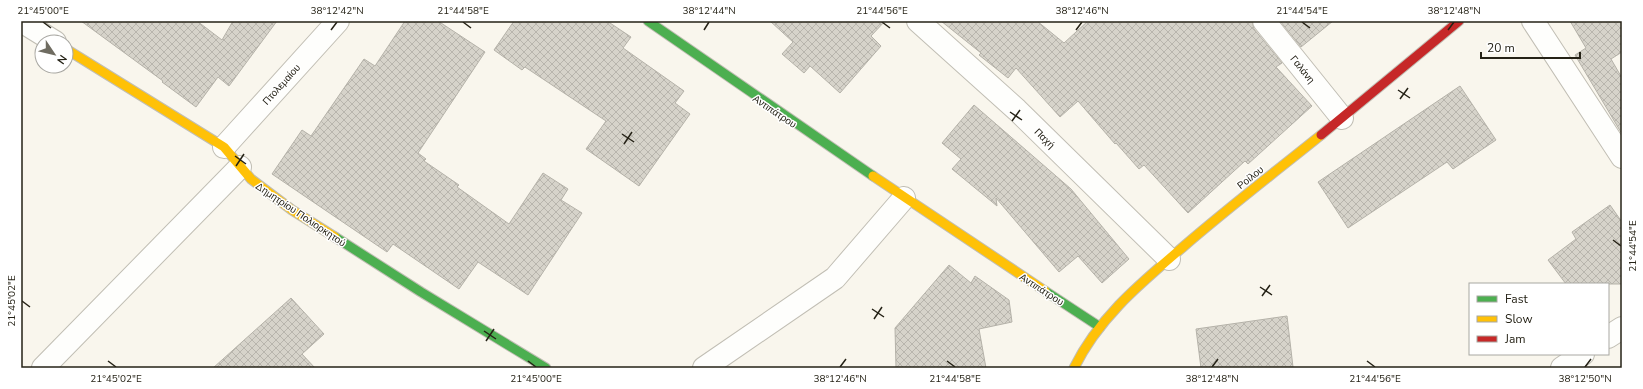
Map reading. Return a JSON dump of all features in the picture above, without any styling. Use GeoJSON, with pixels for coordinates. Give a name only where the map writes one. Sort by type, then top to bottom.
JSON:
{"type":"FeatureCollection","features":[{"type":"Feature","properties":{"kind":"street"},"geometry":{"type":"LineString","coordinates":[[21,21],[42,34]]}},
{"type":"Feature","properties":{"kind":"street","name":"Πτολεμαίου"},"geometry":{"type":"LineString","coordinates":[[224,146],[338,21]]}},
{"type":"Feature","properties":{"kind":"street","name":"Αντιπάτρου"},"geometry":{"type":"LineString","coordinates":[[648,21],[744,89],[904,198],[1100,327]]}},
{"type":"Feature","properties":{"kind":"street","name":"Παχή"},"geometry":{"type":"LineString","coordinates":[[918,21],[1017,110],[1169,259]]}},
{"type":"Feature","properties":{"kind":"street","name":"Γαλάνη"},"geometry":{"type":"LineString","coordinates":[[1264,21],[1342,118]]}},
{"type":"Feature","properties":{"kind":"street","name":"Ροίλου"},"geometry":{"type":"LineString","coordinates":[[1074,368],[1087,346],[1109,315],[1169,259],[1217,217],[1342,118],[1459,21]]}},
{"type":"Feature","properties":{"kind":"street"},"geometry":{"type":"LineString","coordinates":[[1533,21],[1622,157]]}},
{"type":"Feature","properties":{"kind":"street","name":"Δημητρίου Πολιορκητού"},"geometry":{"type":"LineString","coordinates":[[74,54],[224,146],[251,179],[292,210],[421,292],[546,368]]}},
{"type":"Feature","properties":{"kind":"street"},"geometry":{"type":"LineString","coordinates":[[44,368],[240,167]]}},
{"type":"Feature","properties":{"kind":"street"},"geometry":{"type":"LineString","coordinates":[[704,368],[835,278],[904,198]]}},
{"type":"Feature","properties":{"kind":"street"},"geometry":{"type":"LineString","coordinates":[[1609,336],[1622,328]]}},
{"type":"Feature","properties":{"kind":"street"},"geometry":{"type":"LineString","coordinates":[[1562,368],[1582,355]]}},
{"type":"Feature","properties":{"kind":"building"},"geometry":{"type":"Polygon","coordinates":[[[81,21],[197,21],[222,40],[233,21],[277,21],[229,86],[218,77],[196,107],[81,21]]]}},
{"type":"Feature","properties":{"kind":"building"},"geometry":{"type":"Polygon","coordinates":[[[405,21],[438,21],[485,52],[418,153],[426,159],[424,161],[459,185],[457,187],[509,224],[543,173],[568,189],[561,200],[582,213],[528,295],[478,262],[459,289],[393,244],[387,252],[272,174],[302,130],[311,136],[364,59],[375,66],[405,21]]]}},
{"type":"Feature","properties":{"kind":"building"},"geometry":{"type":"Polygon","coordinates":[[[514,21],[607,21],[631,37],[623,48],[684,91],[675,103],[690,114],[639,186],[586,149],[606,121],[525,67],[522,70],[494,50],[514,21]]]}},
{"type":"Feature","properties":{"kind":"building"},"geometry":{"type":"Polygon","coordinates":[[[770,21],[885,21],[871,36],[881,46],[840,93],[810,66],[804,73],[782,54],[793,42],[770,21]]]}},
{"type":"Feature","properties":{"kind":"building"},"geometry":{"type":"Polygon","coordinates":[[[941,21],[1037,21],[1064,43],[1088,21],[1252,21],[1254,29],[1282,63],[1276,67],[1312,106],[1248,164],[1245,161],[1188,213],[1144,165],[1139,169],[1078,101],[1060,117],[1016,68],[1008,78],[979,55],[981,53],[941,21]]]}},
{"type":"Feature","properties":{"kind":"building"},"geometry":{"type":"Polygon","coordinates":[[[1280,21],[1333,21],[1301,47],[1280,21]]]}},
{"type":"Feature","properties":{"kind":"building"},"geometry":{"type":"Polygon","coordinates":[[[1570,21],[1622,21],[1622,52],[1611,59],[1622,78],[1622,134],[1575,55],[1586,48],[1570,21]]]}},
{"type":"Feature","properties":{"kind":"building"},"geometry":{"type":"Polygon","coordinates":[[[1460,86],[1496,140],[1453,169],[1447,162],[1348,228],[1318,182],[1460,86]]]}},
{"type":"Feature","properties":{"kind":"building"},"geometry":{"type":"Polygon","coordinates":[[[974,105],[1071,189],[1129,259],[1102,283],[1078,256],[1059,272],[996,198],[997,206],[952,169],[961,159],[942,143],[974,105]]]}},
{"type":"Feature","properties":{"kind":"building"},"geometry":{"type":"Polygon","coordinates":[[[1610,205],[1622,222],[1622,284],[1565,283],[1548,260],[1576,239],[1572,232],[1610,205]]]}},
{"type":"Feature","properties":{"kind":"building"},"geometry":{"type":"Polygon","coordinates":[[[949,265],[971,283],[975,276],[1009,300],[1012,322],[979,329],[986,368],[896,368],[895,328],[949,265]]]}},
{"type":"Feature","properties":{"kind":"building"},"geometry":{"type":"Polygon","coordinates":[[[291,298],[324,334],[302,354],[315,368],[213,368],[291,298]]]}},
{"type":"Feature","properties":{"kind":"building"},"geometry":{"type":"Polygon","coordinates":[[[1287,316],[1293,367],[1201,368],[1196,329],[1287,316]]]}},
{"type":"Feature","properties":{"kind":"traffic: fast"},"geometry":{"type":"LineString","coordinates":[[648,21],[873,176]]}},
{"type":"Feature","properties":{"kind":"traffic: fast"},"geometry":{"type":"LineString","coordinates":[[335,237],[421,292],[546,368]]}},
{"type":"Feature","properties":{"kind":"traffic: fast"},"geometry":{"type":"LineString","coordinates":[[1045,291],[1100,327]]}},
{"type":"Feature","properties":{"kind":"traffic: slow"},"geometry":{"type":"LineString","coordinates":[[74,54],[224,147],[251,179],[292,210],[335,237]]}},
{"type":"Feature","properties":{"kind":"traffic: slow"},"geometry":{"type":"LineString","coordinates":[[1074,368],[1096,333],[1122,302],[1167,260],[1217,218],[1321,135]]}},
{"type":"Feature","properties":{"kind":"traffic: slow"},"geometry":{"type":"LineString","coordinates":[[873,176],[1045,291]]}},
{"type":"Feature","properties":{"kind":"traffic: jam"},"geometry":{"type":"LineString","coordinates":[[1321,135],[1459,21]]}}]}
